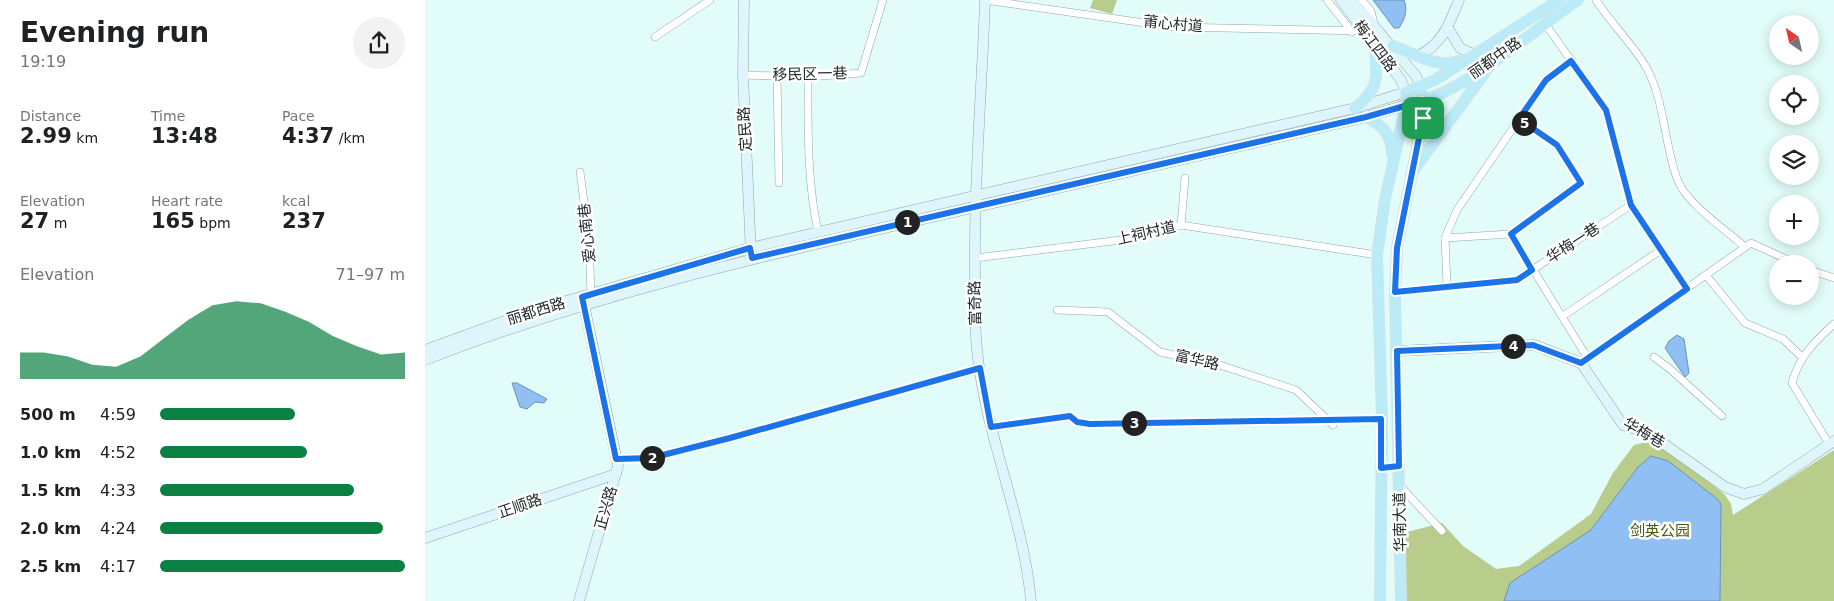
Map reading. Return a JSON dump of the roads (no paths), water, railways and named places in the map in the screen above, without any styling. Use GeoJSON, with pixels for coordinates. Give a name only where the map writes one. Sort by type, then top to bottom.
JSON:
{"type":"FeatureCollection","features":[{"type":"Feature","properties":{"kind":"main road","name":"定民路"},"geometry":{"type":"LineString","coordinates":[[744,0],[743,75],[751,253]]}},
{"type":"Feature","properties":{"kind":"main road","name":"富奇路"},"geometry":{"type":"LineString","coordinates":[[985,0],[975,207],[977,349],[991,427],[1029,576],[1031,601]]}},
{"type":"Feature","properties":{"kind":"main road","name":"梅江四路"},"geometry":{"type":"LineString","coordinates":[[1341,0],[1357,32],[1375,48],[1401,80],[1406,92]]}},
{"type":"Feature","properties":{"kind":"main road","name":"梅江四路"},"geometry":{"type":"LineString","coordinates":[[1352,0],[1375,30],[1393,46],[1416,76],[1421,87]]}},
{"type":"Feature","properties":{"kind":"main road"},"geometry":{"type":"LineString","coordinates":[[1418,56],[1436,45],[1448,28],[1459,0]]}},
{"type":"Feature","properties":{"kind":"main road","name":"丽都中路"},"geometry":{"type":"LineString","coordinates":[[1406,92],[1421,87],[1475,55],[1559,0]]}},
{"type":"Feature","properties":{"kind":"main road","name":"丽都中路"},"geometry":{"type":"LineString","coordinates":[[1407,105],[1435,96],[1492,63],[1544,22],[1578,0]]}},
{"type":"Feature","properties":{"kind":"main road"},"geometry":{"type":"LineString","coordinates":[[1448,28],[1460,48],[1475,55]]}},
{"type":"Feature","properties":{"kind":"main road"},"geometry":{"type":"LineString","coordinates":[[1393,46],[1434,62],[1446,64],[1475,55]]}},
{"type":"Feature","properties":{"kind":"main road"},"geometry":{"type":"LineString","coordinates":[[1355,108],[1373,90],[1377,74],[1375,48]]}},
{"type":"Feature","properties":{"kind":"main road"},"geometry":{"type":"LineString","coordinates":[[1409,177],[1492,63]]}},
{"type":"Feature","properties":{"kind":"main road","name":"华南大道"},"geometry":{"type":"LineString","coordinates":[[1401,601],[1395,292],[1397,248],[1409,177],[1423,118],[1421,87]]}},
{"type":"Feature","properties":{"kind":"main road","name":"丽都西路"},"geometry":{"type":"LineString","coordinates":[[425,350],[535,310],[586,299],[751,253],[818,232],[1355,108],[1406,92]]}},
{"type":"Feature","properties":{"kind":"main road","name":"华南大道"},"geometry":{"type":"LineString","coordinates":[[1380,601],[1381,419],[1377,255],[1393,164],[1407,105],[1406,92]]}},
{"type":"Feature","properties":{"kind":"main road","name":"丽都西路"},"geometry":{"type":"LineString","coordinates":[[751,253],[975,207],[1366,117],[1407,105]]}},
{"type":"Feature","properties":{"kind":"main road"},"geometry":{"type":"LineString","coordinates":[[1366,117],[1385,128],[1392,147],[1393,164]]}},
{"type":"Feature","properties":{"kind":"main road","name":"丽都西路"},"geometry":{"type":"LineString","coordinates":[[425,360],[586,299]]}},
{"type":"Feature","properties":{"kind":"main road","name":"正兴路"},"geometry":{"type":"LineString","coordinates":[[579,601],[618,466],[586,299]]}},
{"type":"Feature","properties":{"kind":"main road"},"geometry":{"type":"LineString","coordinates":[[1397,351],[1533,345],[1584,360]]}},
{"type":"Feature","properties":{"kind":"main road","name":"华梅巷"},"geometry":{"type":"LineString","coordinates":[[1584,360],[1623,425],[1650,434],[1725,488],[1743,494],[1763,489],[1831,443]]}},
{"type":"Feature","properties":{"kind":"main road"},"geometry":{"type":"LineString","coordinates":[[1381,468],[1399,466]]}},
{"type":"Feature","properties":{"kind":"main road","name":"正顺路"},"geometry":{"type":"LineString","coordinates":[[425,538],[616,474]]}},
{"type":"Feature","properties":{"kind":"street"},"geometry":{"type":"LineString","coordinates":[[655,37],[710,0]]}},
{"type":"Feature","properties":{"kind":"street","name":"移民区一巷"},"geometry":{"type":"LineString","coordinates":[[743,75],[808,77],[861,73],[883,0]]}},
{"type":"Feature","properties":{"kind":"street","name":"莆心村道"},"geometry":{"type":"LineString","coordinates":[[985,0],[1173,26],[1357,32]]}},
{"type":"Feature","properties":{"kind":"street"},"geometry":{"type":"LineString","coordinates":[[1327,0],[1357,32]]}},
{"type":"Feature","properties":{"kind":"street"},"geometry":{"type":"LineString","coordinates":[[1362,0],[1371,11],[1375,30]]}},
{"type":"Feature","properties":{"kind":"street"},"geometry":{"type":"LineString","coordinates":[[1596,0],[1646,68],[1659,105],[1678,182],[1693,205],[1748,245],[1774,255]]}},
{"type":"Feature","properties":{"kind":"street"},"geometry":{"type":"LineString","coordinates":[[1544,22],[1606,110],[1631,205],[1687,289]]}},
{"type":"Feature","properties":{"kind":"street"},"geometry":{"type":"LineString","coordinates":[[1447,285],[1445,238],[1457,210],[1546,80],[1572,61]]}},
{"type":"Feature","properties":{"kind":"street"},"geometry":{"type":"LineString","coordinates":[[777,76],[779,183]]}},
{"type":"Feature","properties":{"kind":"street"},"geometry":{"type":"LineString","coordinates":[[808,77],[811,198],[818,232]]}},
{"type":"Feature","properties":{"kind":"street"},"geometry":{"type":"LineString","coordinates":[[1445,238],[1511,234],[1581,183],[1557,145],[1519,119]]}},
{"type":"Feature","properties":{"kind":"street","name":"爱心南巷"},"geometry":{"type":"LineString","coordinates":[[580,172],[589,239],[586,299]]}},
{"type":"Feature","properties":{"kind":"street"},"geometry":{"type":"LineString","coordinates":[[1181,224],[1185,178]]}},
{"type":"Feature","properties":{"kind":"street","name":"华梅一巷"},"geometry":{"type":"LineString","coordinates":[[1395,292],[1517,280],[1631,205]]}},
{"type":"Feature","properties":{"kind":"street","name":"上祠村道"},"geometry":{"type":"LineString","coordinates":[[975,258],[1129,239],[1181,224],[1377,255]]}},
{"type":"Feature","properties":{"kind":"street"},"geometry":{"type":"LineString","coordinates":[[1511,234],[1532,270],[1563,316],[1584,360],[1748,245]]}},
{"type":"Feature","properties":{"kind":"street"},"geometry":{"type":"LineString","coordinates":[[1563,316],[1661,250]]}},
{"type":"Feature","properties":{"kind":"street"},"geometry":{"type":"LineString","coordinates":[[1819,273],[1834,278]]}},
{"type":"Feature","properties":{"kind":"street"},"geometry":{"type":"LineString","coordinates":[[1706,275],[1745,323],[1783,339],[1802,358]]}},
{"type":"Feature","properties":{"kind":"street","name":"富华路"},"geometry":{"type":"LineString","coordinates":[[1057,310],[1108,312],[1161,352],[1223,366],[1296,390],[1333,425]]}},
{"type":"Feature","properties":{"kind":"street"},"geometry":{"type":"LineString","coordinates":[[1831,443],[1792,383],[1802,358],[1809,347],[1834,324]]}},
{"type":"Feature","properties":{"kind":"street"},"geometry":{"type":"LineString","coordinates":[[1654,357],[1722,416]]}},
{"type":"Feature","properties":{"kind":"street"},"geometry":{"type":"LineString","coordinates":[[616,459],[651,458],[721,441],[980,368]]}},
{"type":"Feature","properties":{"kind":"street"},"geometry":{"type":"LineString","coordinates":[[991,427],[1070,416],[1077,422],[1090,424],[1381,419]]}},
{"type":"Feature","properties":{"kind":"street"},"geometry":{"type":"LineString","coordinates":[[1400,486],[1442,531]]}},
{"type":"Feature","properties":{"kind":"water"},"geometry":{"type":"Polygon","coordinates":[[[1373,0],[1404,0],[1405,14],[1399,28],[1394,28],[1373,0]]]}},
{"type":"Feature","properties":{"kind":"water"},"geometry":{"type":"Polygon","coordinates":[[[1677,335],[1684,339],[1689,373],[1685,377],[1665,348],[1669,341],[1677,335]]]}},
{"type":"Feature","properties":{"kind":"water"},"geometry":{"type":"Polygon","coordinates":[[[512,383],[517,383],[547,399],[544,403],[535,402],[527,409],[520,407],[512,383]]]}},
{"type":"Feature","properties":{"kind":"water"},"geometry":{"type":"Polygon","coordinates":[[[1651,456],[1668,461],[1716,498],[1721,504],[1720,601],[1504,601],[1510,583],[1591,530],[1638,467],[1651,456]]]}},
{"type":"Feature","properties":{"kind":"park label","name":"剑英公园"},"geometry":{"type":"Point","coordinates":[1660,531]}}]}
